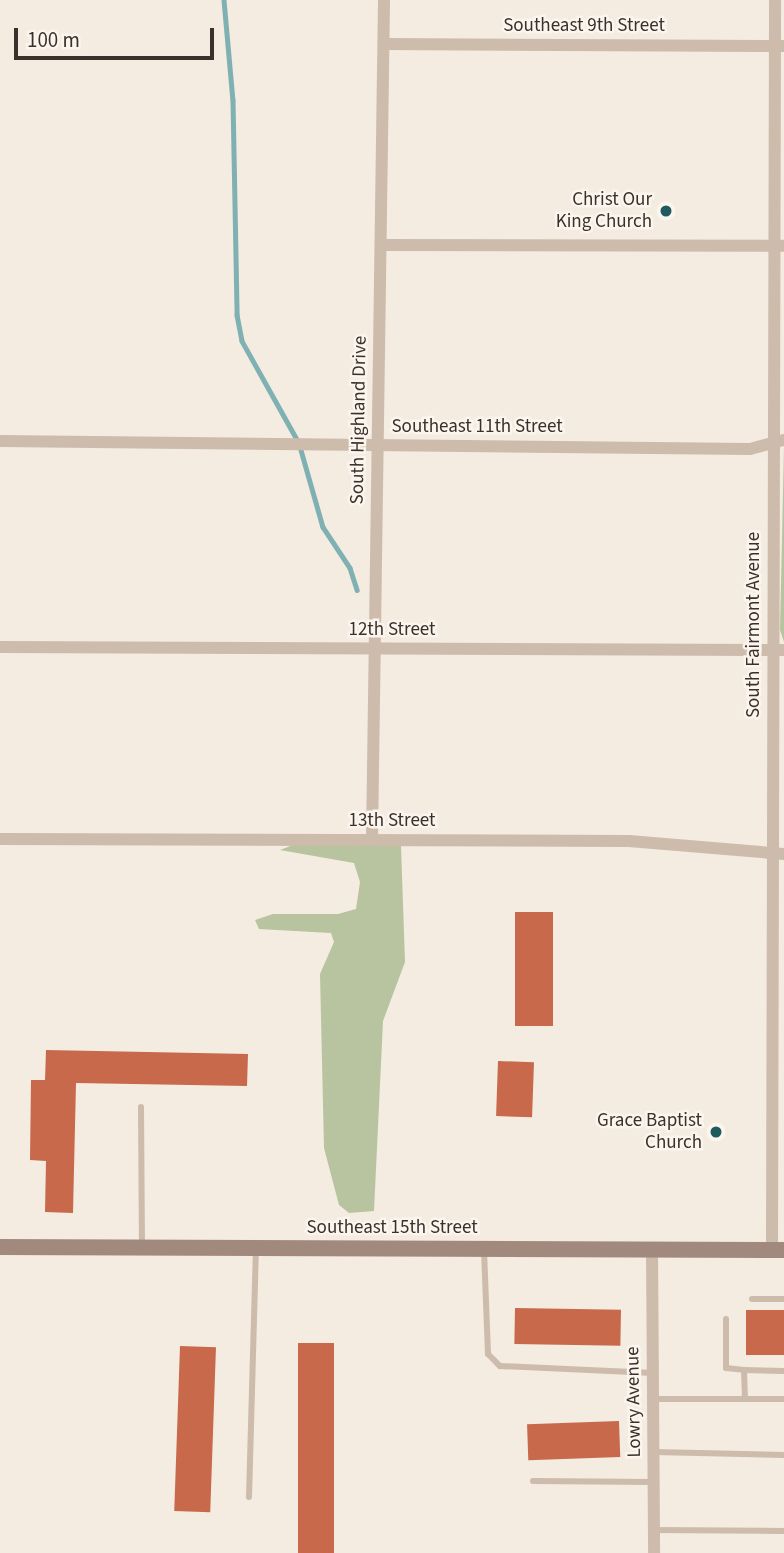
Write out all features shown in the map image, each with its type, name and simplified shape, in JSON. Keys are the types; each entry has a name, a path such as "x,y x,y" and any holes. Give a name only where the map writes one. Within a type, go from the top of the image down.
{"main road":[{"name":"Southeast 15th Street","path":"0,1247 778,1250"}],"street":[{"name":"South Highland Drive","path":"372,840 384,0"},
{"name":"South Fairmont Avenue","path":"775,0 780,46 779,649 770,1181 778,1250"},
{"name":"Southeast 9th Street","path":"384,44 780,46"},
{"path":"381,245 778,245"},
{"name":"Southeast 11th Street","path":"0,441 750,449 779,441"},
{"name":"12th Street","path":"0,647 779,649"},
{"name":"13th Street","path":"0,839 629,841 777,853"},
{"path":"770,1181 784,1181"},
{"name":"Lowry Avenue","path":"652,1250 654,1553"}],"lane":[{"path":"141,1107 142,1247"},
{"path":"249,1497 256,1248"},
{"path":"484,1249 488,1354 500,1366 653,1373"},
{"path":"752,1299 784,1299"},
{"path":"726,1320 726,1368 784,1371"},
{"path":"744,1370 745,1399"},
{"path":"653,1399 784,1399"},
{"path":"654,1452 784,1455"},
{"path":"533,1481 654,1482"},
{"path":"654,1530 784,1531"}],"green space":[{"path":"784,447 784,642 780,630"},
{"path":"293,845 401,846 405,962 383,1021 374,1211 349,1213 339,1205 324,1148 320,974 334,942 331,933 259,929 255,920 273,914 338,914 356,909 360,882 354,863 280,850"}],"building":[{"path":"515,912 553,912 553,1026 515,1026"},
{"path":"46,1050 248,1054 247,1086 76,1083 73,1213 45,1212 46,1161 30,1160 31,1080 45,1080"},
{"path":"498,1061 534,1062 532,1117 496,1116"},
{"path":"515,1308 621,1310 620,1346 514,1344"},
{"path":"746,1310 784,1310 784,1355 746,1355"},
{"path":"298,1343 334,1343 334,1553 298,1553"},
{"path":"180,1346 216,1347 210,1512 174,1511"},
{"path":"619,1421 620,1457 528,1460 527,1424"}],"waterway":[{"path":"224,0 233,100 237,315 242,341 299,443 323,527 350,568 357,590"}],"place":[{"name":"Christ Our King Church","path":"666,211"},
{"name":"Grace Baptist Church","path":"716,1132"}]}
